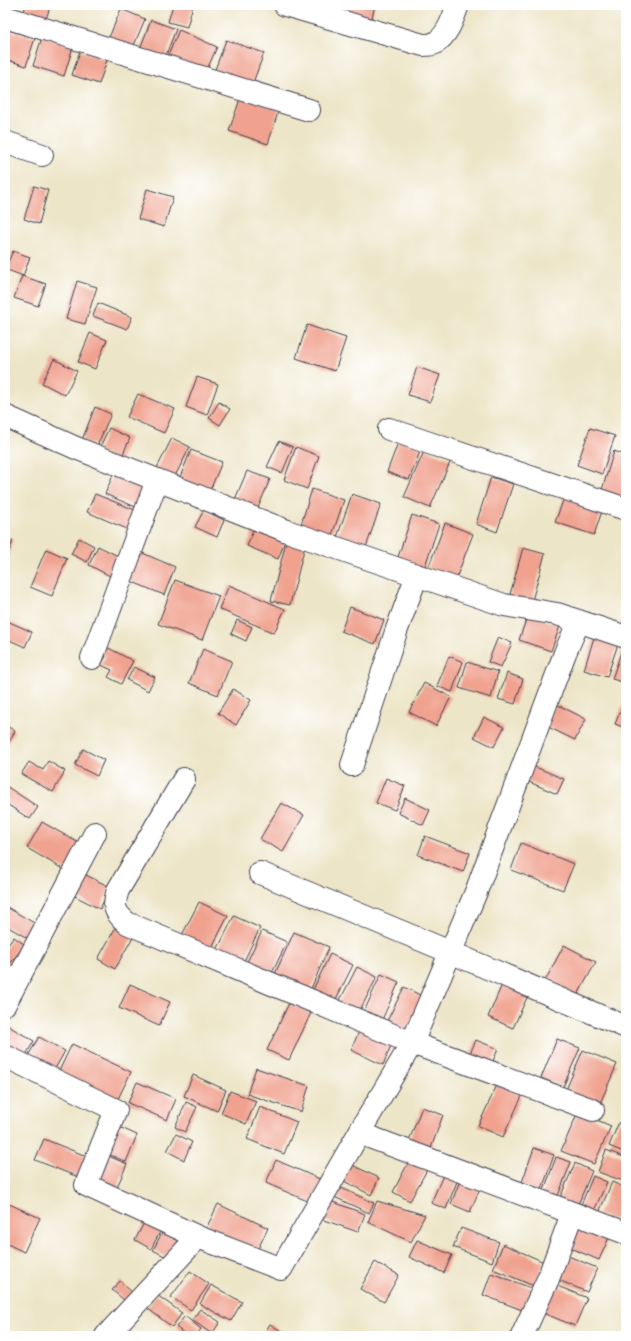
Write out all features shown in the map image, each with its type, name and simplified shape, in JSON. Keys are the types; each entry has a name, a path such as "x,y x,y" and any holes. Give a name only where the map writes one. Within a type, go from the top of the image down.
{"street":[{"path":"285,5 423,45 434,44 443,36 453,20 458,5"},
{"path":"5,18 309,110"},
{"path":"5,142 42,155"},
{"path":"5,416 76,448 287,531 504,605 557,614 626,637"},
{"path":"389,429 626,509"},
{"path":"92,658 157,480"},
{"path":"352,765 397,629 417,576"},
{"path":"5,1056 116,1110 86,1185 198,1237 282,1269 412,1042 476,892 566,653 580,621"},
{"path":"184,779 118,890 114,902 117,914 127,923 412,1042 594,1110"},
{"path":"5,1004 95,834"},
{"path":"260,873 626,1027"},
{"path":"359,1133 626,1233"},
{"path":"522,1336 548,1279 572,1214"},
{"path":"106,1336 198,1237"}],"building":[{"path":"26,5 51,5 44,24 22,18"},
{"path":"129,5 144,5 143,9"},
{"path":"173,5 193,5 187,27 168,22"},
{"path":"317,5 375,5 371,22"},
{"path":"121,9 145,19 132,50 108,40"},
{"path":"151,20 176,29 165,58 140,49"},
{"path":"5,29 35,38 26,66 5,59"},
{"path":"179,30 217,47 205,74 167,58"},
{"path":"42,37 73,47 64,76 33,66"},
{"path":"226,40 264,53 251,88 213,75"},
{"path":"80,51 107,60 99,84 72,75"},
{"path":"241,96 279,109 268,144 229,131"},
{"path":"34,186 48,190 39,224 24,219"},
{"path":"147,189 173,197 164,227 138,219"},
{"path":"13,251 30,257 23,276 5,269"},
{"path":"22,276 46,284 38,306 14,298"},
{"path":"77,281 97,287 85,324 66,319"},
{"path":"98,303 132,317 127,329 93,316"},
{"path":"307,325 346,338 335,371 296,358"},
{"path":"90,333 107,340 95,369 78,362"},
{"path":"54,359 77,371 65,395 42,383"},
{"path":"417,367 440,375 430,402 408,395"},
{"path":"197,377 218,384 207,415 186,407"},
{"path":"138,394 175,409 164,433 127,417"},
{"path":"219,402 230,409 220,425 209,418"},
{"path":"95,407 111,414 97,446 82,440"},
{"path":"109,428 130,438 120,461 98,451"},
{"path":"590,428 615,436 602,474 577,465"},
{"path":"172,438 190,447 174,478 156,470"},
{"path":"399,440 421,449 409,480 387,472"},
{"path":"279,441 293,447 282,473 267,467"},
{"path":"296,447 319,456 307,489 284,480"},
{"path":"425,449 451,460 430,508 404,497"},
{"path":"191,450 222,462 208,495 178,482"},
{"path":"614,451 626,455 626,493 624,498 602,490"},
{"path":"116,468 149,482 138,508 105,494"},
{"path":"247,471 270,479 256,513 233,504"},
{"path":"491,477 513,484 497,532 476,524"},
{"path":"312,489 344,500 330,541 299,531"},
{"path":"95,494 135,510 127,529 87,512"},
{"path":"352,494 381,504 364,553 335,543"},
{"path":"564,498 602,511 594,535 555,522"},
{"path":"204,510 224,520 217,537 195,527"},
{"path":"412,515 439,524 423,572 396,563"},
{"path":"256,523 287,536 278,559 247,546"},
{"path":"445,523 473,534 454,584 426,574"},
{"path":"5,538 13,540 5,564"},
{"path":"79,538 94,546 87,562 71,554"},
{"path":"287,538 306,542 290,605 271,601"},
{"path":"98,546 120,557 110,576 89,565"},
{"path":"523,548 545,554 531,604 509,598"},
{"path":"46,549 67,558 52,596 30,587"},
{"path":"133,549 175,567 164,595 123,578"},
{"path":"175,580 219,596 202,640 158,624"},
{"path":"229,585 285,609 274,633 219,609"},
{"path":"350,607 384,620 375,644 341,631"},
{"path":"528,614 560,626 551,651 519,640"},
{"path":"5,620 32,632 25,647 5,638"},
{"path":"237,620 252,627 246,641 231,634"},
{"path":"596,631 620,638 607,677 584,670"},
{"path":"498,637 512,643 501,667 488,662"},
{"path":"626,638 626,683 612,679"},
{"path":"101,644 133,661 121,684 108,677 112,670 101,665 106,656 98,652"},
{"path":"203,649 232,661 218,695 189,683"},
{"path":"449,656 463,662 452,692 437,686"},
{"path":"467,662 498,672 491,698 459,688"},
{"path":"134,667 155,677 148,691 127,680"},
{"path":"507,673 523,679 515,704 498,699"},
{"path":"424,683 451,697 436,726 409,712"},
{"path":"233,689 251,700 236,725 218,713"},
{"path":"626,697 626,728 615,724"},
{"path":"556,704 586,719 575,740 546,726"},
{"path":"484,717 504,727 494,747 474,737"},
{"path":"5,725 15,731 5,749"},
{"path":"83,749 104,760 97,776 75,765"},
{"path":"48,761 65,771 53,792 21,774 29,762 43,770"},
{"path":"533,766 564,779 557,794 527,781"},
{"path":"386,778 405,786 395,810 376,803"},
{"path":"6,786 38,807 30,819 5,803"},
{"path":"405,798 430,810 423,825 398,813"},
{"path":"281,803 304,815 283,852 260,839"},
{"path":"42,822 84,846 68,872 27,848"},
{"path":"425,836 470,853 463,872 418,855"},
{"path":"521,843 574,864 563,890 511,870"},
{"path":"80,872 110,887 100,909 69,893"},
{"path":"199,902 228,916 210,951 181,937"},
{"path":"5,906 41,927 32,941 5,925"},
{"path":"234,916 260,928 242,965 216,952"},
{"path":"117,925 134,935 115,969 98,959"},
{"path":"262,931 287,942 272,973 247,962"},
{"path":"294,932 329,947 310,991 274,976"},
{"path":"14,937 25,945 9,965 5,962 5,949"},
{"path":"564,945 596,962 575,1000 544,983"},
{"path":"330,954 353,965 333,1005 311,994"},
{"path":"357,967 377,977 358,1014 338,1004"},
{"path":"381,974 399,982 381,1022 363,1014"},
{"path":"504,980 530,991 513,1028 488,1017"},
{"path":"130,984 170,1002 159,1026 119,1008"},
{"path":"404,987 424,997 406,1033 386,1023"},
{"path":"289,1003 311,1013 289,1060 267,1050"},
{"path":"5,1024 34,1041 22,1062 5,1052"},
{"path":"360,1029 392,1043 383,1065 351,1050"},
{"path":"39,1037 65,1051 51,1076 25,1061"},
{"path":"557,1039 580,1048 563,1087 541,1078"},
{"path":"476,1040 498,1049 490,1068 468,1058"},
{"path":"72,1044 131,1072 116,1103 57,1075"},
{"path":"583,1050 617,1064 599,1106 565,1092"},
{"path":"256,1068 309,1086 301,1112 247,1094"},
{"path":"193,1075 226,1090 217,1111 184,1096"},
{"path":"137,1082 176,1099 167,1120 128,1103"},
{"path":"497,1085 522,1096 503,1137 478,1126"},
{"path":"230,1091 256,1101 246,1124 221,1113"},
{"path":"186,1102 197,1107 185,1132 175,1127"},
{"path":"260,1107 297,1122 284,1154 247,1139"},
{"path":"422,1107 443,1115 430,1151 408,1143"},
{"path":"578,1112 611,1126 594,1164 561,1151"},
{"path":"619,1122 626,1125 626,1153 609,1146"},
{"path":"117,1126 137,1135 126,1162 106,1153"},
{"path":"176,1134 192,1142 184,1160 167,1151"},
{"path":"44,1139 91,1158 83,1179 35,1160"},
{"path":"534,1148 554,1155 541,1192 521,1185"},
{"path":"606,1150 626,1158 626,1182 598,1172"},
{"path":"104,1154 127,1164 115,1192 91,1182"},
{"path":"556,1157 571,1162 556,1201 542,1196"},
{"path":"410,1159 428,1168 410,1201 393,1192"},
{"path":"276,1160 322,1180 312,1203 266,1183"},
{"path":"346,1162 379,1178 371,1195 338,1178"},
{"path":"575,1163 592,1171 577,1207 559,1200"},
{"path":"444,1173 458,1179 446,1209 431,1203"},
{"path":"593,1176 607,1182 592,1215 579,1210"},
{"path":"461,1178 481,1186 470,1212 451,1204"},
{"path":"612,1182 626,1188 626,1223 598,1215"},
{"path":"335,1185 374,1203 369,1213 330,1195"},
{"path":"325,1199 365,1214 358,1232 318,1218"},
{"path":"377,1201 425,1215 411,1242 368,1222"},
{"path":"5,1202 40,1218 24,1252 5,1243"},
{"path":"218,1204 268,1228 256,1253 206,1229"},
{"path":"579,1220 611,1233 599,1260 568,1247"},
{"path":"144,1223 160,1232 151,1249 135,1240"},
{"path":"461,1228 499,1242 492,1262 453,1247"},
{"path":"164,1229 181,1237 170,1259 153,1250"},
{"path":"417,1240 452,1255 444,1273 409,1257"},
{"path":"503,1244 544,1262 534,1286 493,1269"},
{"path":"566,1255 597,1268 587,1292 556,1279"},
{"path":"375,1262 399,1275 384,1302 360,1289"},
{"path":"190,1271 209,1284 191,1310 171,1297"},
{"path":"491,1273 531,1288 522,1310 483,1295"},
{"path":"120,1281 136,1296 129,1304 112,1290"},
{"path":"211,1285 242,1302 231,1321 200,1304"},
{"path":"555,1285 587,1298 575,1326 543,1313"},
{"path":"157,1295 182,1313 172,1327 147,1308"},
{"path":"200,1309 220,1322 212,1334 192,1320"},
{"path":"185,1316 201,1329 196,1336 187,1336 176,1327"},
{"path":"270,1324 289,1336 263,1336"}]}
